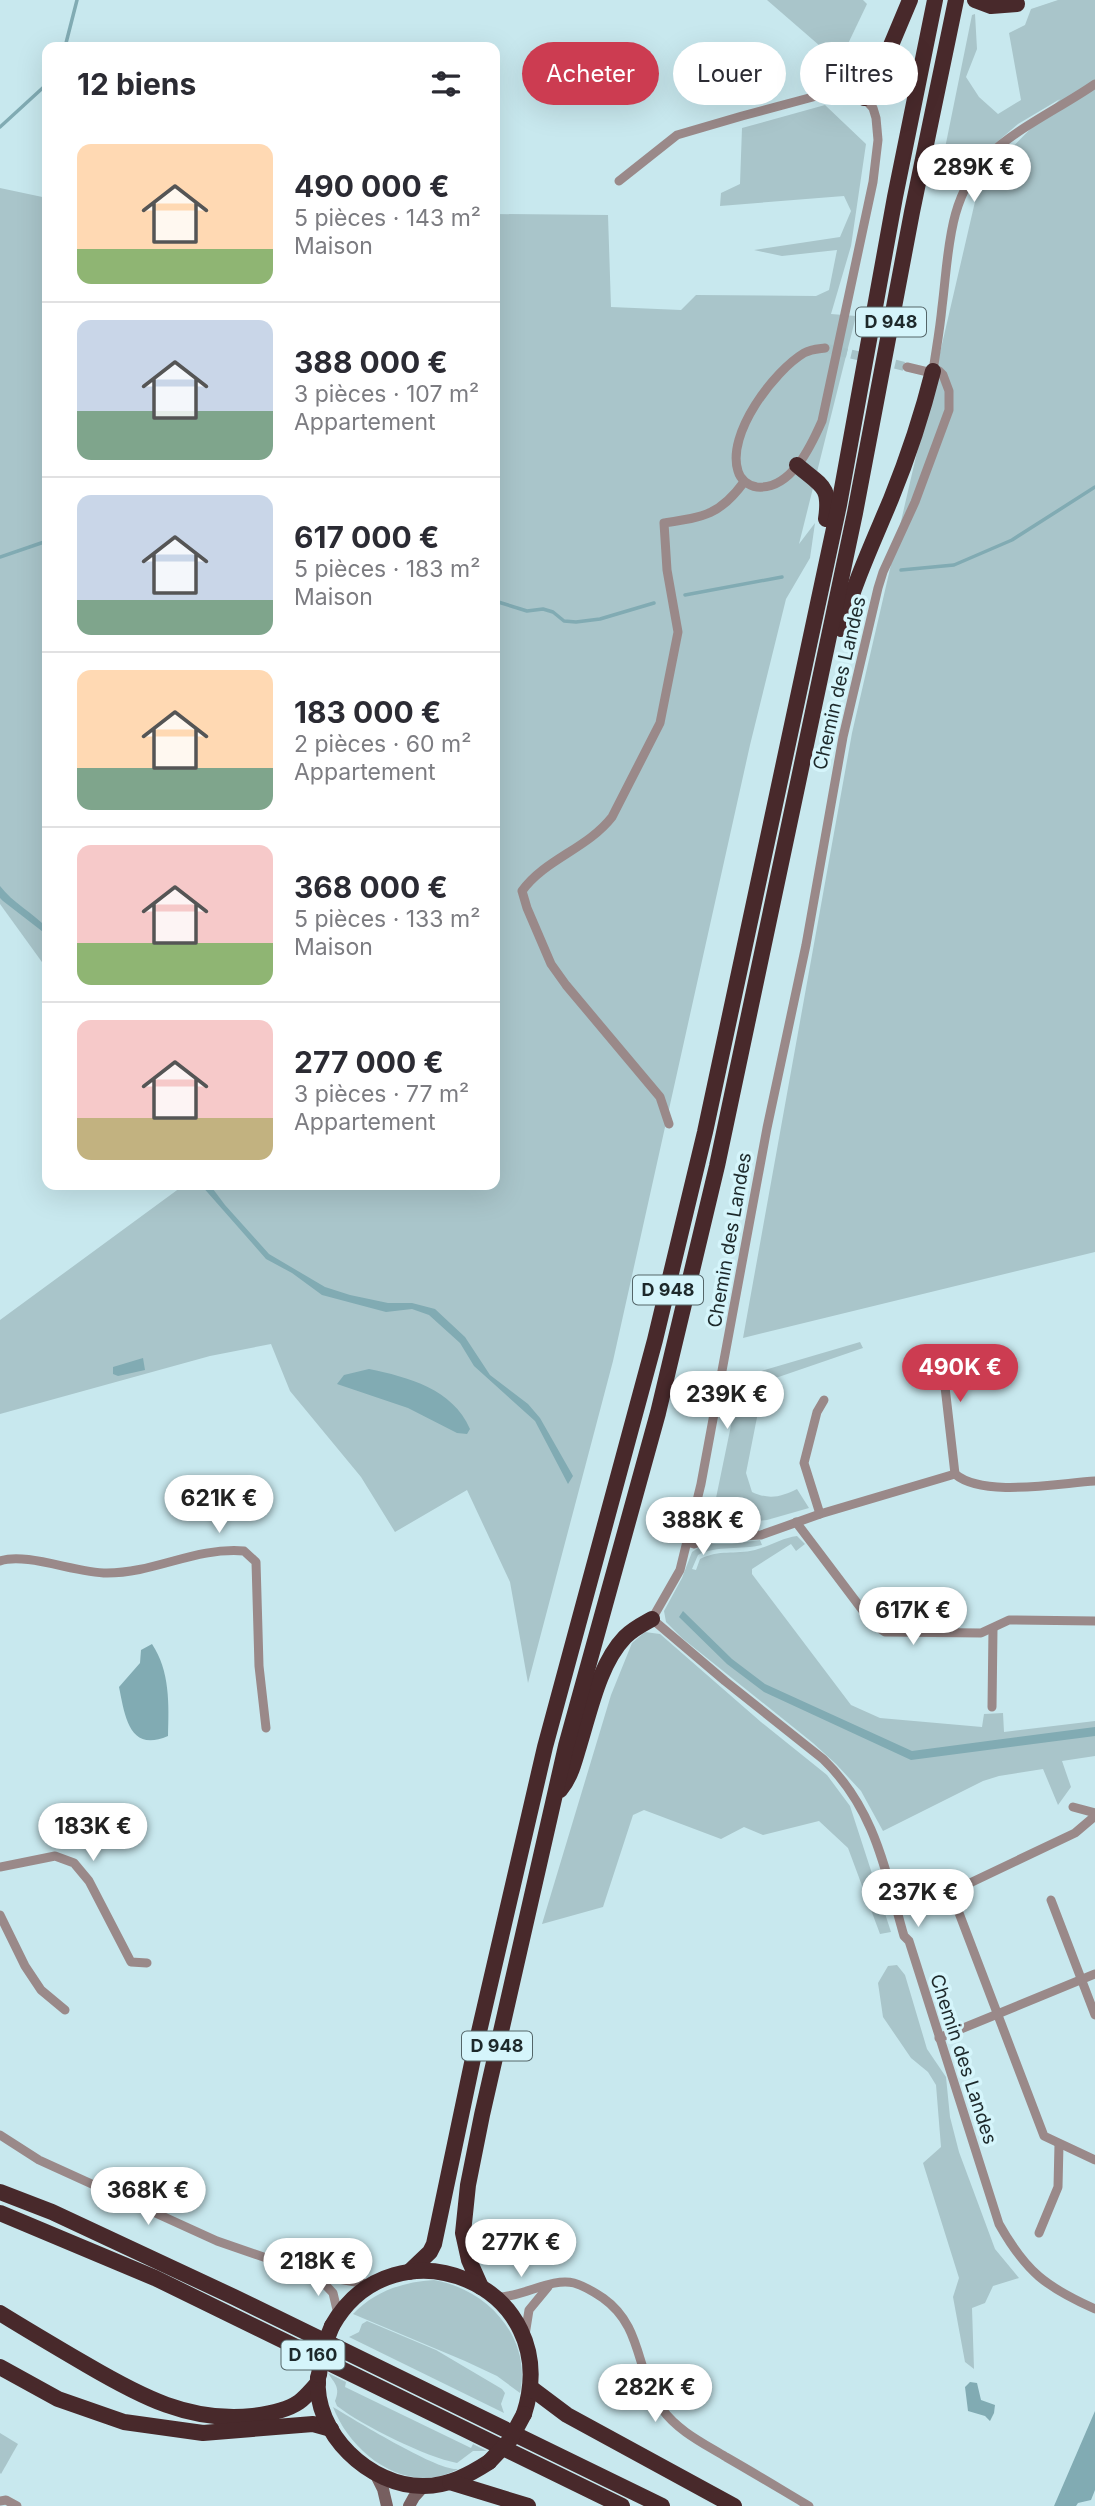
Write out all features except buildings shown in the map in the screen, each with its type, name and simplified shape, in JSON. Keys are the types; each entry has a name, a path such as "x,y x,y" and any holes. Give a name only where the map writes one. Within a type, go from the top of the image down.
{"highway":[{"path":"892,42 910,0"},
{"name":"D 948","path":"409,2272 419,2264 434,2244 475,2049 544,1747 684,1226 822,584 935,0"},
{"name":"D 948","path":"481,2287 464,2245 463,2221 494,2057 554,1797 701,1239 858,500 912,212 956,0"},
{"path":"975,0 991,6 1022,2"},
{"path":"828,645 840,631 860,569 901,475 933,371"},
{"path":"797,465 825,489 828,495 819,562 822,584"},
{"path":"554,1797 569,1780 596,1695 614,1652 624,1638 652,1619"},
{"name":"D 160","path":"0,2192 52,2212 234,2297 662,2506"},
{"name":"D 160","path":"0,2213 155,2277 622,2506"},
{"path":"409,2272 447,2273 481,2287 496,2297 507,2308 524,2338 530,2358 531,2388 524,2414 510,2440 489,2462 471,2473 450,2482 424,2486 397,2483 375,2473 351,2454 331,2429 321,2399 318,2379 322,2351 335,2320 349,2302 374,2285 409,2272"},
{"path":"0,2312 124,2386 184,2412 225,2417 263,2414 290,2407 299,2401 318,2379"},
{"path":"0,2367 58,2399 124,2422 203,2433 313,2424 331,2429"},
{"path":"531,2388 567,2415 734,2506"},
{"path":"450,2482 528,2506"}],"main road":[{"path":"375,2473 387,2506"},
{"path":"409,2506 424,2486"}],"street":[{"path":"908,367 933,371 949,239 956,206 972,175 989,155 1010,139 1095,84"},
{"path":"619,181 677,135 800,101"},
{"path":"825,348 814,349 797,359 771,384 751,412 736,452 738,473 744,482 760,487 788,474 816,435 828,402 873,182 878,129 870,105"},
{"name":"Chemin des Landes","path":"933,371 939,371 943,375 949,391 949,410 920,489 883,572 843,737 806,945 767,1128 725,1365 687,1542 680,1570 652,1619 823,1759 849,1787 873,1829 900,1913 904,1936 909,1941 999,2224 1025,2263 1058,2292 1095,2309"},
{"path":"669,1124 660,1097 551,964 522,891 533,877 604,828 660,723 678,632 667,570 664,523 690,519 722,508 744,482"},
{"path":"955,1474 943,1388 944,1378 1008,1365"},
{"path":"820,1514 804,1463 817,1412 824,1400"},
{"path":"687,1542 694,1544 716,1537 761,1535 820,1514 955,1474 971,1484 989,1488 1095,1480"},
{"path":"691,1522 716,1537"},
{"path":"796,1522 873,1624 885,1632 981,1633 1009,1620 1095,1620"},
{"path":"0,1562 19,1559 109,1574 143,1570 222,1549 244,1551 256,1562 259,1666 266,1728"},
{"path":"992,1707 993,1629"},
{"path":"1073,1807 1095,1814"},
{"path":"1095,1814 1074,1833 951,1892 1044,2136 1095,2160"},
{"path":"0,1867 55,1856 74,1863 89,1881 131,1962 147,1963"},
{"path":"1051,1900 1095,2015"},
{"path":"0,1915 25,1966 41,1990 65,2010"},
{"path":"939,2038 1095,1974"},
{"path":"0,2135 39,2160 217,2241 316,2275 374,2285"},
{"path":"1039,2233 1058,2188 1059,2144"},
{"path":"316,2275 333,2293 335,2320"},
{"path":"496,2297 518,2295 564,2282 585,2287 607,2301 626,2320 633,2333 654,2397 668,2417 678,2427 710,2448 809,2506"},
{"path":"524,2338 529,2310 549,2285"},
{"path":"0,2501 6,2500 17,2506"}],"shaded area":[{"path":"767,0 863,0 867,4 849,42 815,42"},
{"path":"1058,0 1095,0 1095,1252 743,1338 852,733 980,180 1060,99 1018,124 962,172 943,158 972,15 975,14 977,49 966,77 979,97 998,114 1021,100 1009,33 1025,25 1031,9"},
{"path":"825,105 866,144 851,246 831,314 856,316 799,544 815,523 810,558 786,599 750,745 613,1361 528,1683 510,1582 467,1490 395,1532 361,1477 290,1391 271,1344 210,1356 0,1414 0,1320 177,1190 500,1190 500,214 608,215 611,307 681,310 696,295 816,296 829,290 837,250 782,256 754,250 840,237 851,211 844,196 720,206 721,193 740,184 742,128"},
{"path":"0,188 42,197 42,962 0,904"},
{"path":"0,886 42,923 42,931 0,898"},
{"path":"205,1190 214,1190 269,1254 325,1287 388,1303 412,1303 435,1309 465,1337 490,1375 528,1404 540,1418 573,1476 568,1484 535,1421 474,1366 460,1343 429,1315 412,1309 386,1312 322,1295 292,1273 266,1259"},
{"path":"860,1342 863,1348 764,1382 746,1473 752,1492 775,1496 797,1489 809,1508 767,1520 741,1523 723,1516 716,1498 741,1377"},
{"path":"143,1358 145,1370 118,1376 113,1374 113,1367"},
{"path":"369,1369 414,1381 441,1395 462,1415 470,1429 467,1434 457,1433 408,1408 337,1384 344,1375"},
{"path":"797,1536 805,1544 796,1551 791,1544 752,1569 752,1574 851,1705 880,1718 982,1727 984,1714 1003,1713 1004,1732 1095,1721 1095,1756 1062,1761 1071,1787 1058,1805 1043,1769 983,1781 883,1831 861,1791 836,1764 666,1622 664,1611 682,1578 692,1552 704,1544 760,1540 762,1545 705,1552 698,1555 692,1569 696,1570 700,1559 707,1556 755,1550"},
{"path":"683,1611 732,1659 765,1684 912,1751 1095,1727 1095,1736 911,1760 764,1692 727,1664 679,1617"},
{"path":"645,1632 660,1634 827,1775 850,1806 891,1932 880,1934 848,1848 819,1821 763,1835 744,1827 721,1839 644,1810 633,1815 603,1907 542,1924 611,1695 632,1643"},
{"path":"152,1644 165,1677 168,1736 145,1740 131,1729 119,1687 140,1663 141,1650"},
{"path":"897,1965 905,1975 927,2049 946,2077 950,2117 959,2152 995,2249 1019,2278 993,2286 985,2303 972,2308 974,2369 965,2362 953,2297 959,2278 923,2163 941,2147 936,2085 928,2072 911,2058 883,2017 878,1983 888,1966"},
{"path":"434,2280 471,2294 488,2305 501,2319 512,2335 519,2353 522,2372 520,2393 497,2376 353,2314 371,2299 390,2289"},
{"path":"367,2321 436,2350 502,2389 505,2393 501,2404 504,2413 349,2337 359,2332 362,2324"},
{"path":"328,2373 346,2382 345,2387 471,2448 473,2444 487,2451 473,2451 457,2463 395,2440 337,2406 337,2389"},
{"path":"970,2382 977,2383 981,2400 995,2405 990,2421 985,2416 968,2411 965,2387"},
{"path":"333,2407 415,2454 448,2468 458,2469 439,2476 419,2478 383,2466 367,2455 353,2440"},
{"path":"1095,2411 1095,2490 1091,2500 1076,2506 1054,2506"},
{"path":"0,2433 18,2444 1,2474 0,2473"}],"waterway":[{"path":"66,42 77,0"},
{"path":"0,127 42,89"},
{"path":"901,570 954,565 1012,540 1095,487"},
{"path":"0,557 42,543"},
{"path":"685,595 782,577"},
{"path":"500,603 527,611 543,609 553,612 564,621 576,622 600,619 654,603"}],"tunnel":[{"path":"825,348 868,358"},
{"path":"882,361 907,367"}]}
